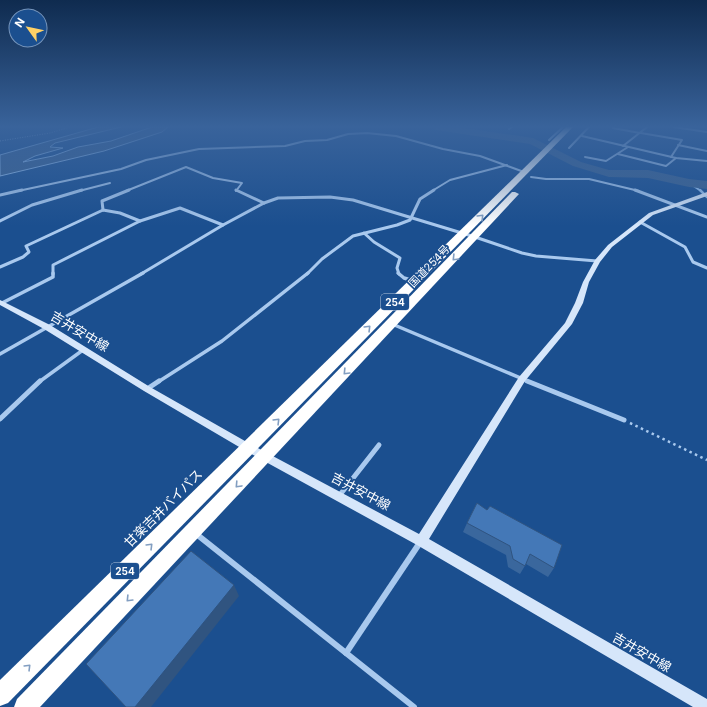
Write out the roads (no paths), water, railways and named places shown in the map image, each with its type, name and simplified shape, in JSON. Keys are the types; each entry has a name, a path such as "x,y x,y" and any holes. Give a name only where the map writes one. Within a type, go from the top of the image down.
{"highway":[{"name":"国道254号","path":"257,453 416,281 543,160"},
{"name":"国道254号","path":"257,453 392,323 475,237 528,175"},
{"name":"254","path":"25,707 194,532 257,453"},
{"name":"甘楽吉井バイパス","path":"0,695 257,453"}],"street":[{"path":"0,195 121,169 149,160"},
{"path":"492,160 508,165 528,175 552,180 583,179 613,184 679,205 707,217"},
{"path":"596,160 604,162 608,160"},
{"path":"642,160 666,166 674,160"},
{"path":"697,160 707,161"},
{"path":"147,390 222,341 303,278 322,259 353,236 397,225 412,218 420,199 450,180 508,165"},
{"path":"103,210 102,201 186,167 198,174 218,180 242,183 235,191 264,203"},
{"path":"0,221 32,205 110,183"},
{"path":"346,653 421,541 522,379 568,324 579,303 586,282 597,261 610,246 651,214 704,195"},
{"path":"0,354 152,268 222,225 264,203 284,198 343,198 384,208 509,249 536,256 597,261"},
{"path":"1,303 53,277 53,265 140,221 180,208 222,225"},
{"path":"0,267 23,257 28,252 26,246 103,210 120,213 140,221"},
{"path":"640,222 684,247 693,262 707,268"},
{"path":"364,233 374,242 400,258 397,267 398,273 401,277 416,281"},
{"name":"吉井安中線","path":"1,303 47,327 147,390 257,453 421,541 707,707"},
{"path":"392,323 522,379 624,420"},
{"path":"0,419 46,376 83,350"},
{"path":"339,497 379,445"},
{"path":"194,532 414,707"}],"water":[{"path":"0,160 27,160 23,162 33,160 67,160 0,176"}],"waterway":[{"path":"569,160 577,164 609,173 648,174 689,183 707,185"},
{"path":"689,183 701,191"},
{"path":"701,191 707,197"}]}
